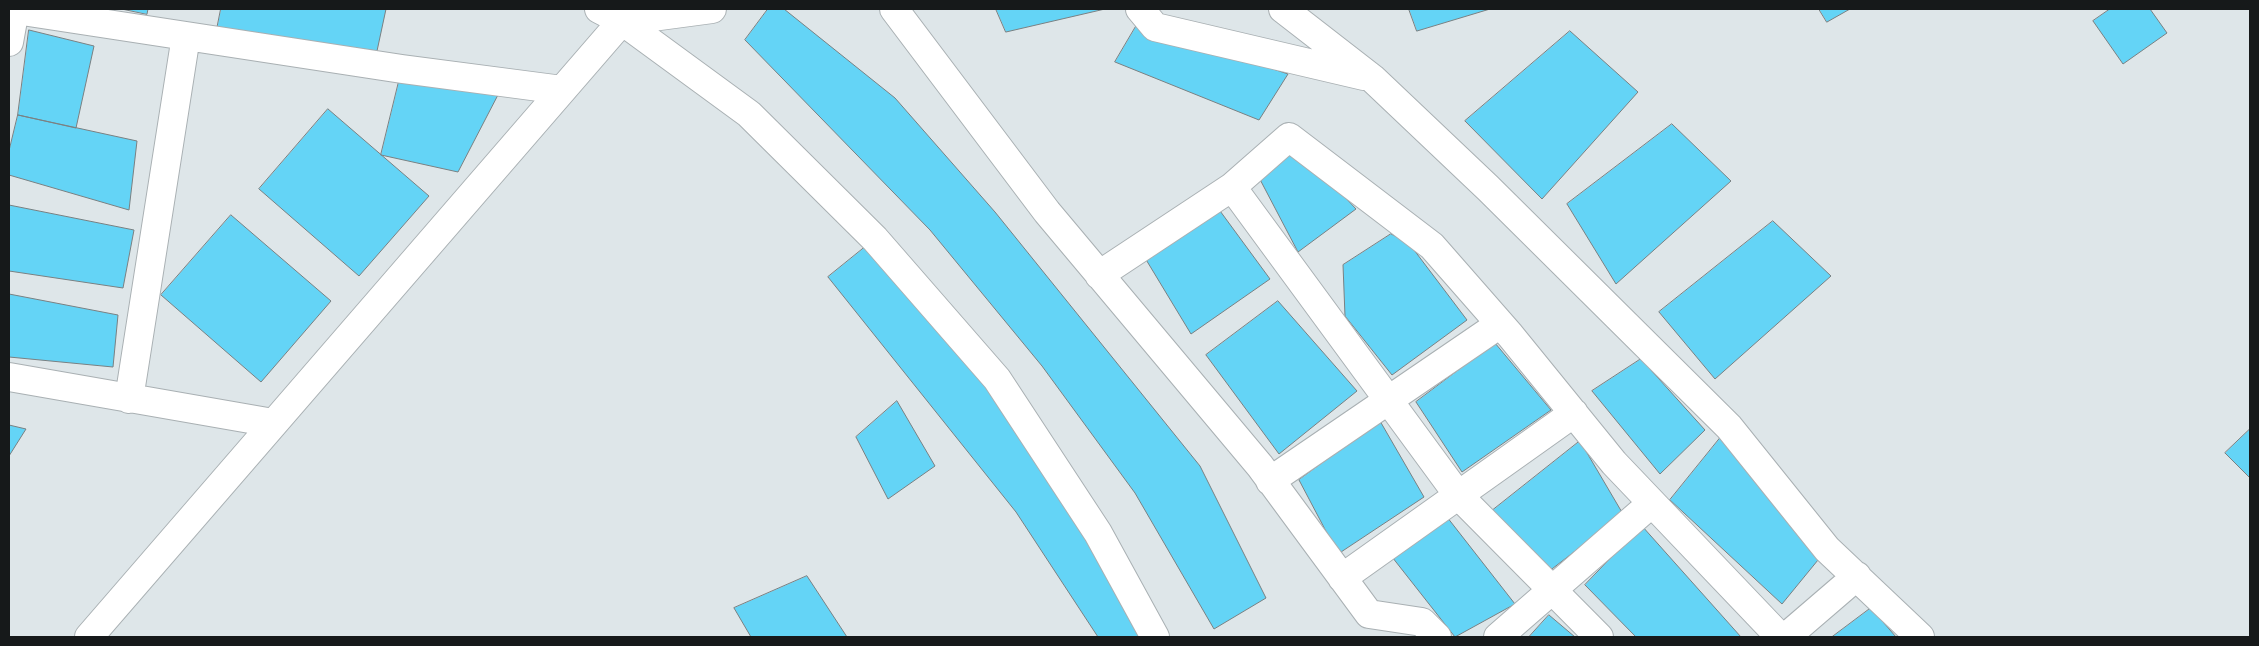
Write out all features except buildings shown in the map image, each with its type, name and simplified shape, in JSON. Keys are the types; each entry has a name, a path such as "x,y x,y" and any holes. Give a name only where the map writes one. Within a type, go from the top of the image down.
{"street":[{"path":"9,42 13,9 402,69 562,90"},
{"path":"611,15 712,9"},
{"path":"894,9 1047,212 1270,481 1368,614 1422,622 1437,637"},
{"path":"1140,9 1155,26 1372,78"},
{"path":"1283,9 1372,78 1488,188 1729,427 1827,549 1920,637"},
{"path":"89,637 562,90 611,15"},
{"path":"611,15 749,114 875,238 997,379 1098,533 1155,637"},
{"path":"129,399 186,36"},
{"path":"1099,275 1232,187 1289,137 1432,246 1500,324 1614,463 1780,637"},
{"path":"1232,187 1458,495 1551,591 1599,637"},
{"path":"1270,481 1500,324"},
{"path":"9,377 273,423"},
{"path":"1342,578 1574,413"},
{"path":"1498,637 1652,503"},
{"path":"1786,637 1857,576"}]}
